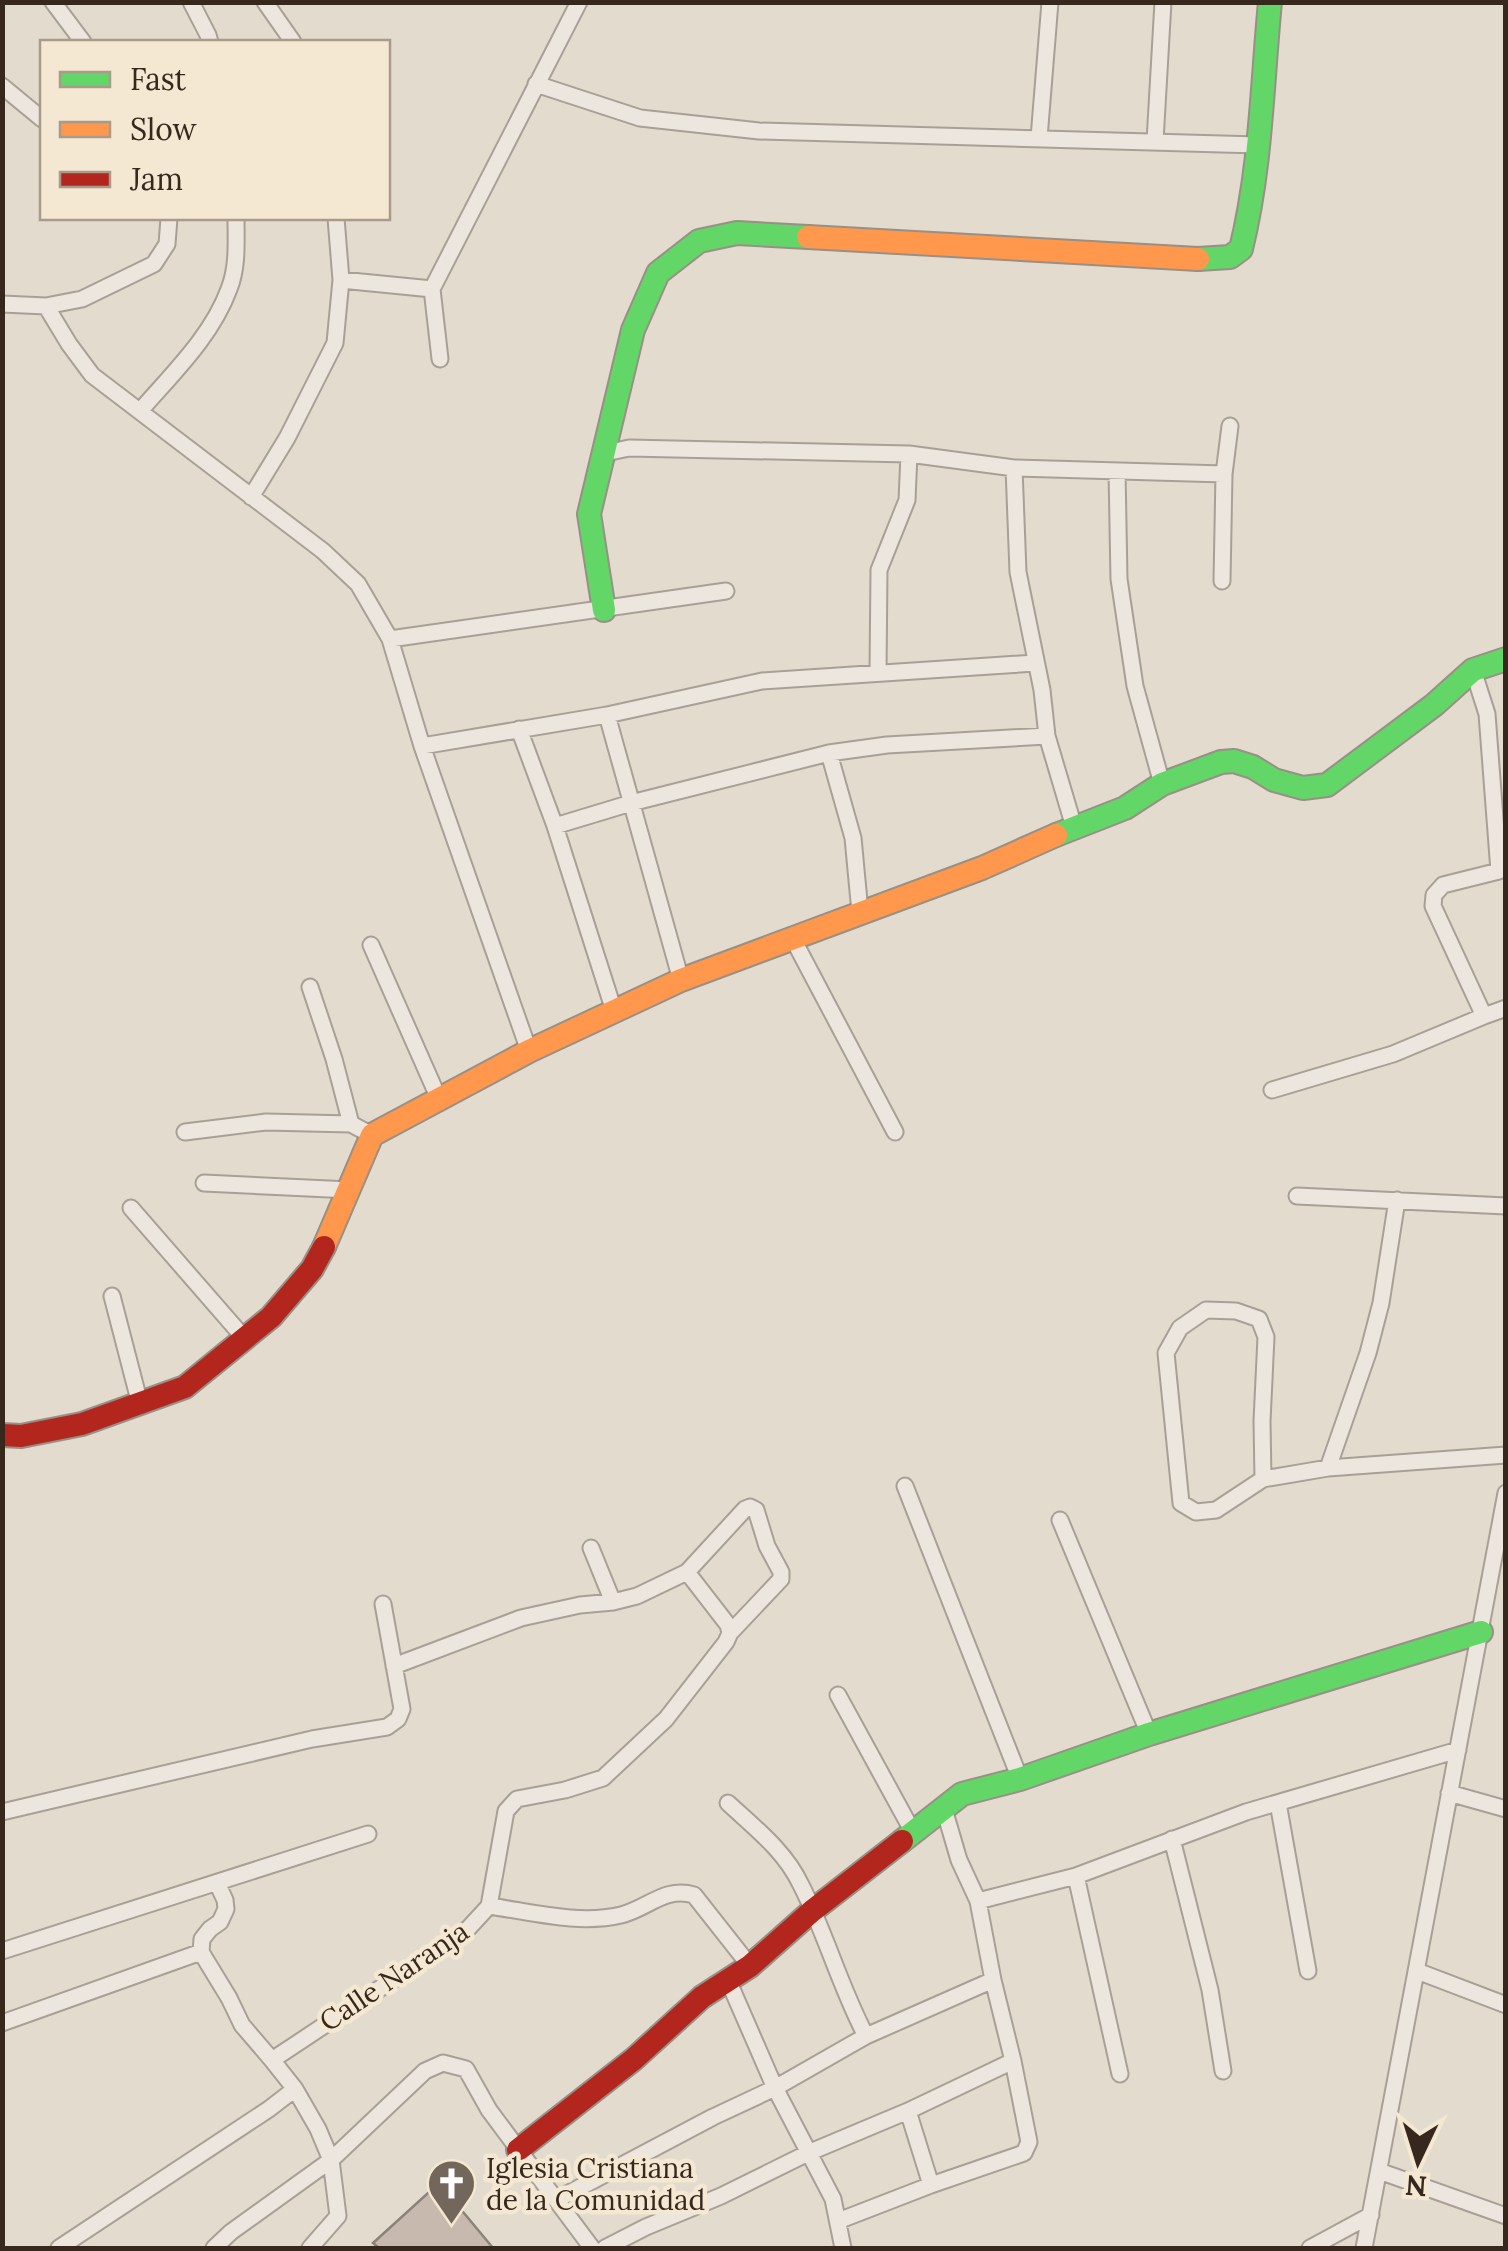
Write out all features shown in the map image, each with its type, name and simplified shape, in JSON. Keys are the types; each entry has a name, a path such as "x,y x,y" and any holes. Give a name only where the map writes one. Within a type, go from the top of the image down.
{"street":[{"path":"52,2 81,40"},
{"path":"191,2 209,40"},
{"path":"266,2 293,40"},
{"path":"440,360 432,289 579,2"},
{"path":"1039,138 1050,2"},
{"path":"1154,142 1163,2"},
{"path":"604,610 589,514 633,330 658,273 700,242 737,233 1209,260 1230,257 1241,249 1247,229 1270,2"},
{"path":"536,84 640,118 759,131 1258,145"},
{"path":"2,86 40,116"},
{"path":"2,304 46,306 82,300 154,264 167,244 170,220"},
{"path":"140,412 206,334 230,288 236,256 236,220"},
{"path":"251,497 287,438 334,343 341,280 336,220"},
{"path":"341,280 432,289"},
{"path":"46,306 92,376 324,551 358,584 390,639 422,746 528,1051"},
{"path":"1222,581 1224,474 1230,426"},
{"path":"602,454 629,448 909,454 1014,468 1224,474"},
{"path":"878,674 879,570 907,500 909,454"},
{"path":"1014,468 1018,572 1048,736 1074,826"},
{"path":"1116,470 1119,580 1135,686 1162,784"},
{"path":"390,639 726,591"},
{"path":"186,1132 266,1122 362,1129 439,1099 528,1051 680,980 982,868 1074,826 1125,808 1162,784 1221,762 1234,761 1274,780 1304,788 1326,784 1434,705 1473,670 1506,659"},
{"path":"422,746 607,715 762,681 1035,663"},
{"path":"1473,670 1487,714 1502,870 1444,886 1434,895 1432,906 1484,1016"},
{"path":"607,715 680,980"},
{"path":"519,730 555,826 614,1011"},
{"path":"555,826 829,753 887,745 1048,736"},
{"path":"829,753 853,838 860,912"},
{"path":"793,939 895,1132"},
{"path":"371,945 439,1099"},
{"path":"2,1435 21,1436 82,1424 185,1387 271,1317 312,1268 330,1238 350,1190 362,1129 310,987"},
{"path":"1272,1090 1393,1054 1506,1008"},
{"path":"204,1182 350,1190"},
{"path":"1297,1196 1506,1206"},
{"path":"1328,1468 1368,1353 1397,1200"},
{"path":"131,1208 245,1340"},
{"path":"112,1296 140,1404"},
{"path":"1263,1479 1266,1337 1258,1319 1236,1310 1206,1310 1180,1328 1166,1353 1181,1503 1196,1512 1216,1510 1263,1479 1328,1468 1506,1455"},
{"path":"905,1486 1020,1780"},
{"path":"1364,2248 1506,1492"},
{"path":"394,1666 521,1618 637,1596 687,1572 750,1507 756,1510 781,1579 730,1634"},
{"path":"1060,1520 1149,1734"},
{"path":"592,1548 613,1602"},
{"path":"687,1572 728,1625 730,1634"},
{"path":"2,1812 312,1739 387,1727 398,1719 402,1709 383,1604"},
{"path":"518,2150 634,2059 702,1997 750,1966 962,1794 1020,1780 1149,1734 1481,1632"},
{"name":"Calle Naranja","path":"272,2060 465,1932 489,1906 506,1811 517,1800 604,1778 666,1719 730,1634"},
{"path":"838,1695 914,1834"},
{"path":"978,1901 1076,1876 1246,1812 1458,1750"},
{"path":"1449,1793 1506,1809"},
{"path":"1278,1803 1308,1971"},
{"path":"728,1804 776,1848 800,1883 866,2036"},
{"path":"838,2221 1024,2153 1029,2142 978,1901 958,1860 944,1809"},
{"path":"2,1951 368,1834"},
{"path":"1172,1839 1210,1990 1223,2071"},
{"path":"1076,1876 1120,2074"},
{"path":"217,1882 226,1910 202,1940 201,1952 242,2025 295,2089 331,2160 338,2216 310,2248"},
{"path":"489,1906 588,1920 624,1915 670,1893 683,1891 694,1895 750,1966"},
{"path":"2,2023 201,1952"},
{"path":"1417,1971 1506,2005"},
{"path":"728,1980 775,2088 833,2199 843,2248"},
{"path":"556,2200 775,2088 866,2036 993,1980"},
{"path":"605,2248 1013,2061"},
{"path":"214,2248 331,2160 425,2071 443,2063 466,2069 518,2150 592,2248"},
{"path":"60,2248 295,2089"},
{"path":"908,2111 932,2185"},
{"path":"1379,2171 1506,2216"},
{"path":"1310,2248 1371,2215"}],"building":[{"path":"439,2183 493,2248 379,2248 373,2243"}],"traffic: fast":[{"path":"1198,259 1230,257 1241,249 1257,157 1270,2"},
{"path":"604,610 589,514 633,330 658,273 699,241 737,233 808,237"},
{"path":"1056,835 1125,808 1162,784 1221,762 1253,767 1274,780 1303,788 1327,785 1434,705 1473,670 1506,659"},
{"path":"902,1841 962,1794 1481,1632"}],"traffic: slow":[{"path":"808,237 1198,259"},
{"path":"324,1247 372,1135 529,1051 681,980 982,868 1056,835"}],"traffic: jam":[{"path":"2,1435 21,1436 82,1424 185,1387 271,1317 312,1269 324,1247"},
{"path":"518,2150 634,2059 702,1997 750,1966 812,1911 902,1841"}],"place":[{"name":"Iglesia Cristiana de la Comunidad","path":"451,2226"}]}
